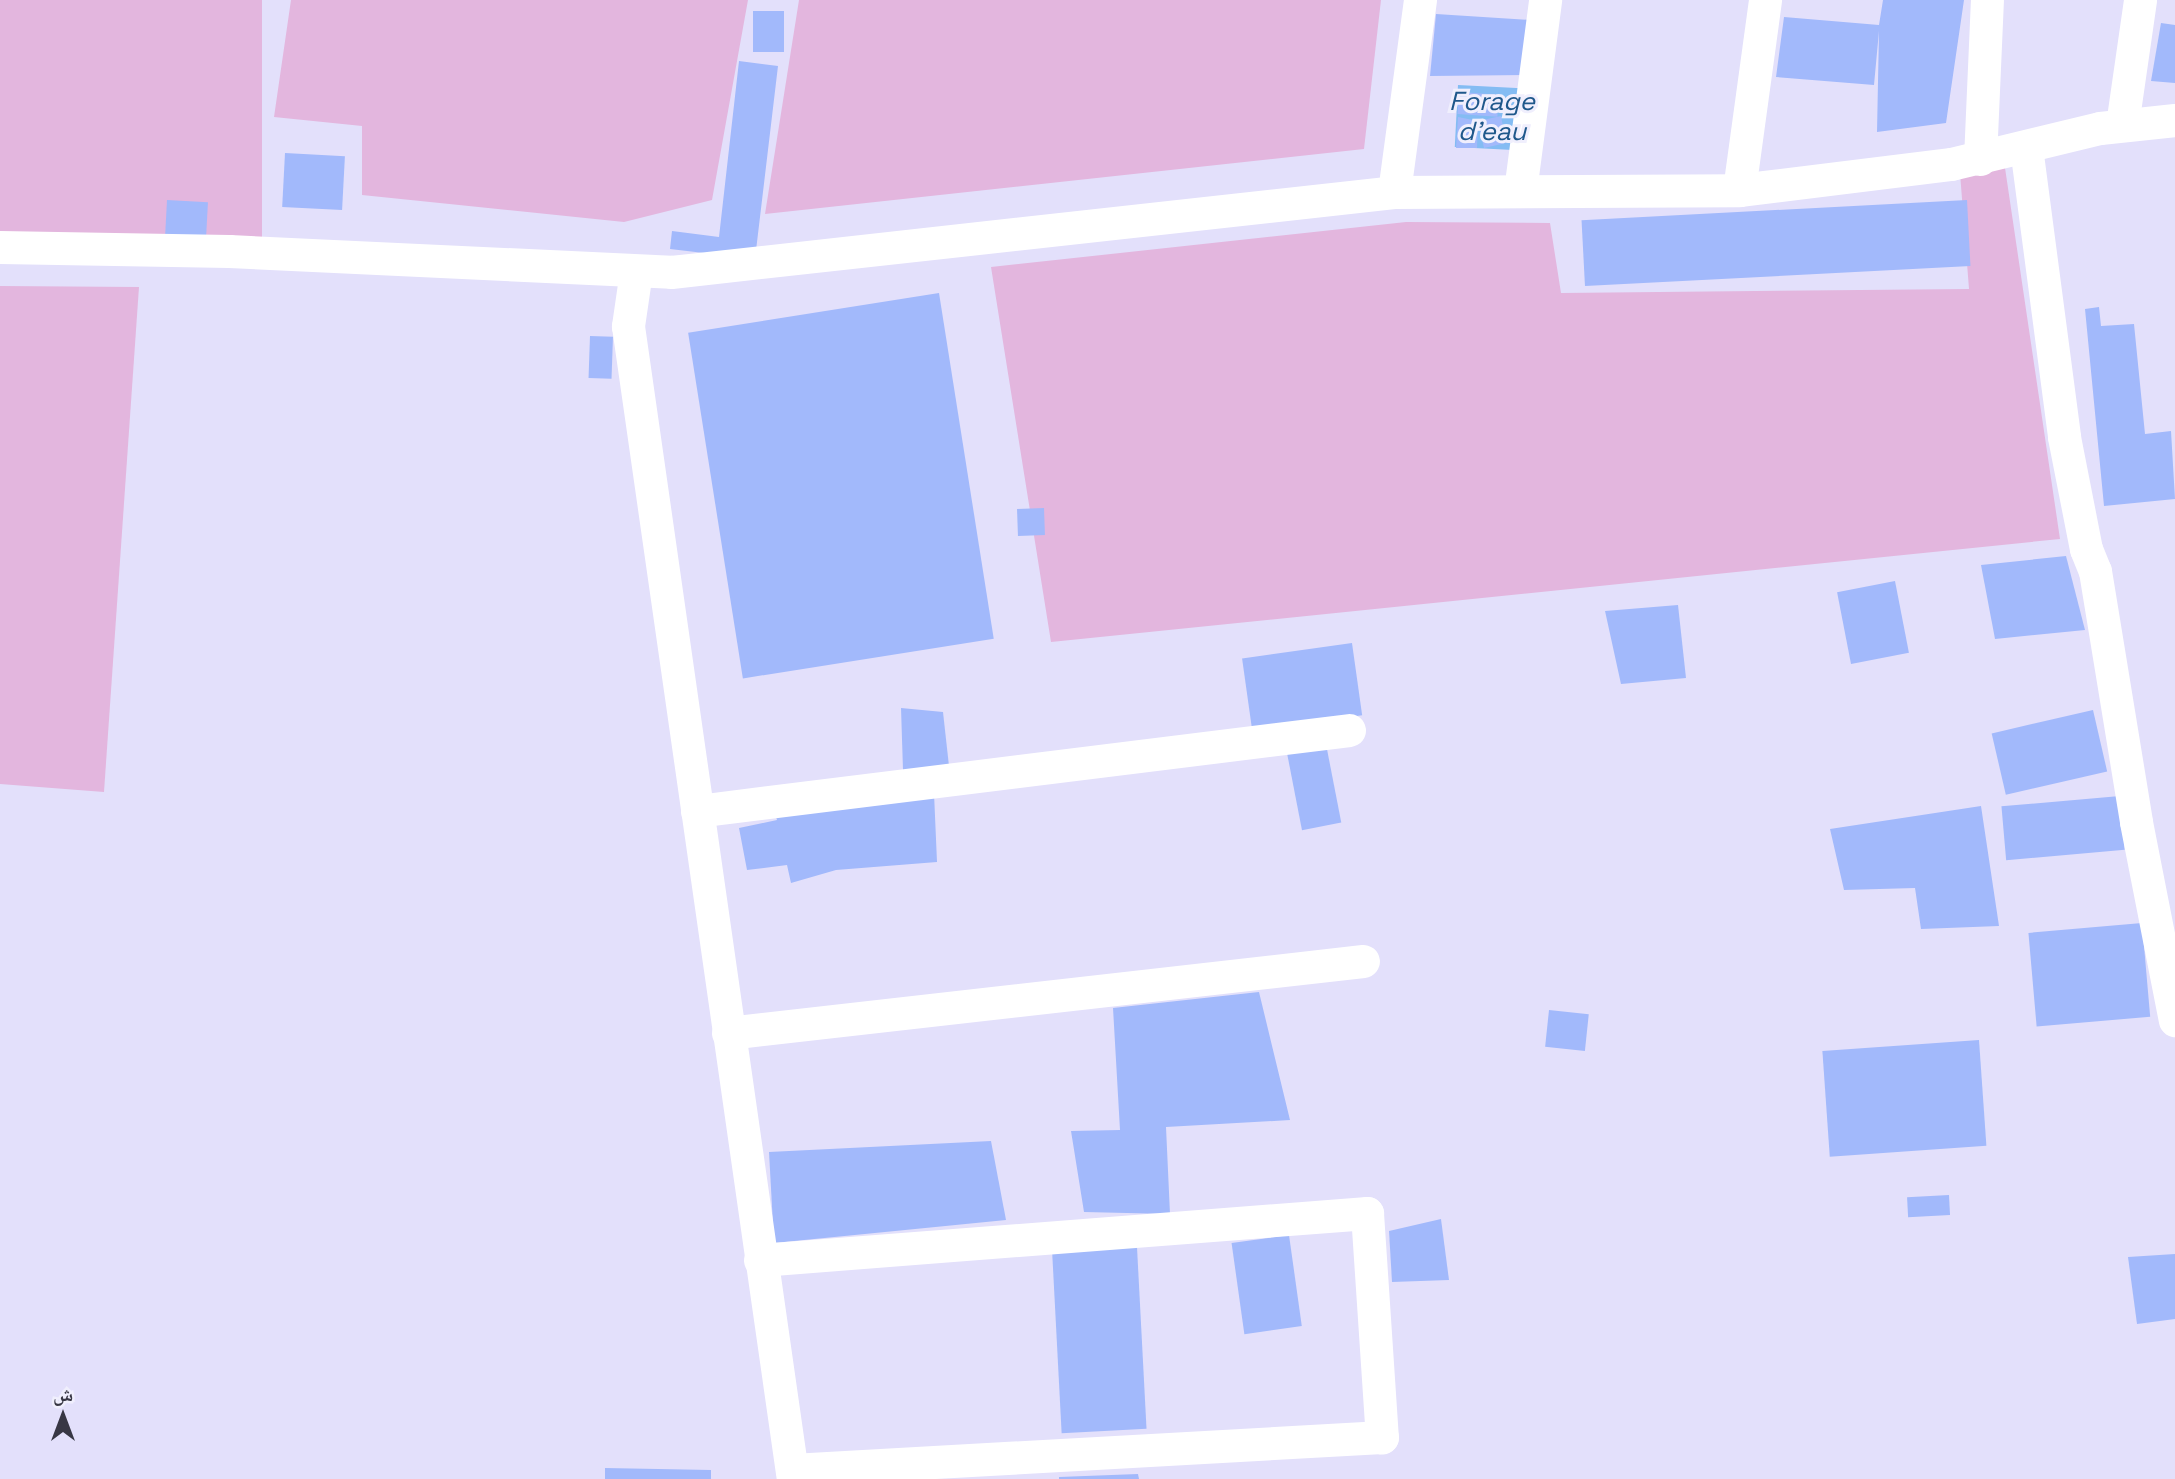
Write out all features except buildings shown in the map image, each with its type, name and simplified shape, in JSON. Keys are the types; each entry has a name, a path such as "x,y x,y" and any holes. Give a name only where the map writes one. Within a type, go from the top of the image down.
{"street":[{"path":"1394,192 1420,0"},
{"path":"1520,191 1545,0"},
{"path":"1739,190 1765,0"},
{"path":"1980,159 1987,0"},
{"path":"2122,125 2140,0"},
{"path":"0,247 229,251 636,271 685,271 1394,192 1739,190 1980,159 2122,125 2175,120"},
{"path":"2026,147 2064,437 2086,549 2095,571 2136,822 2175,1020"},
{"path":"636,271 628,326 760,1260 793,1474 1155,1465 1382,1437 1367,1213 760,1260"},
{"path":"697,811 1349,730"},
{"path":"728,1033 1363,961"}],"shaded area":[{"path":"0,0 262,0 262,247 0,247"},
{"path":"291,0 748,0 712,200 624,222 362,195 362,126 274,117"},
{"path":"799,0 1381,0 1364,149 765,214"},
{"path":"2004,161 2060,539 1051,642 991,267 1406,222 1550,223 1561,293 1969,289 1960,173"},
{"path":"0,286 139,287 104,792 0,784"}],"water":[{"name":"Forage d'eau","path":"1458,85 1526,89 1523,150 1455,147"}]}
